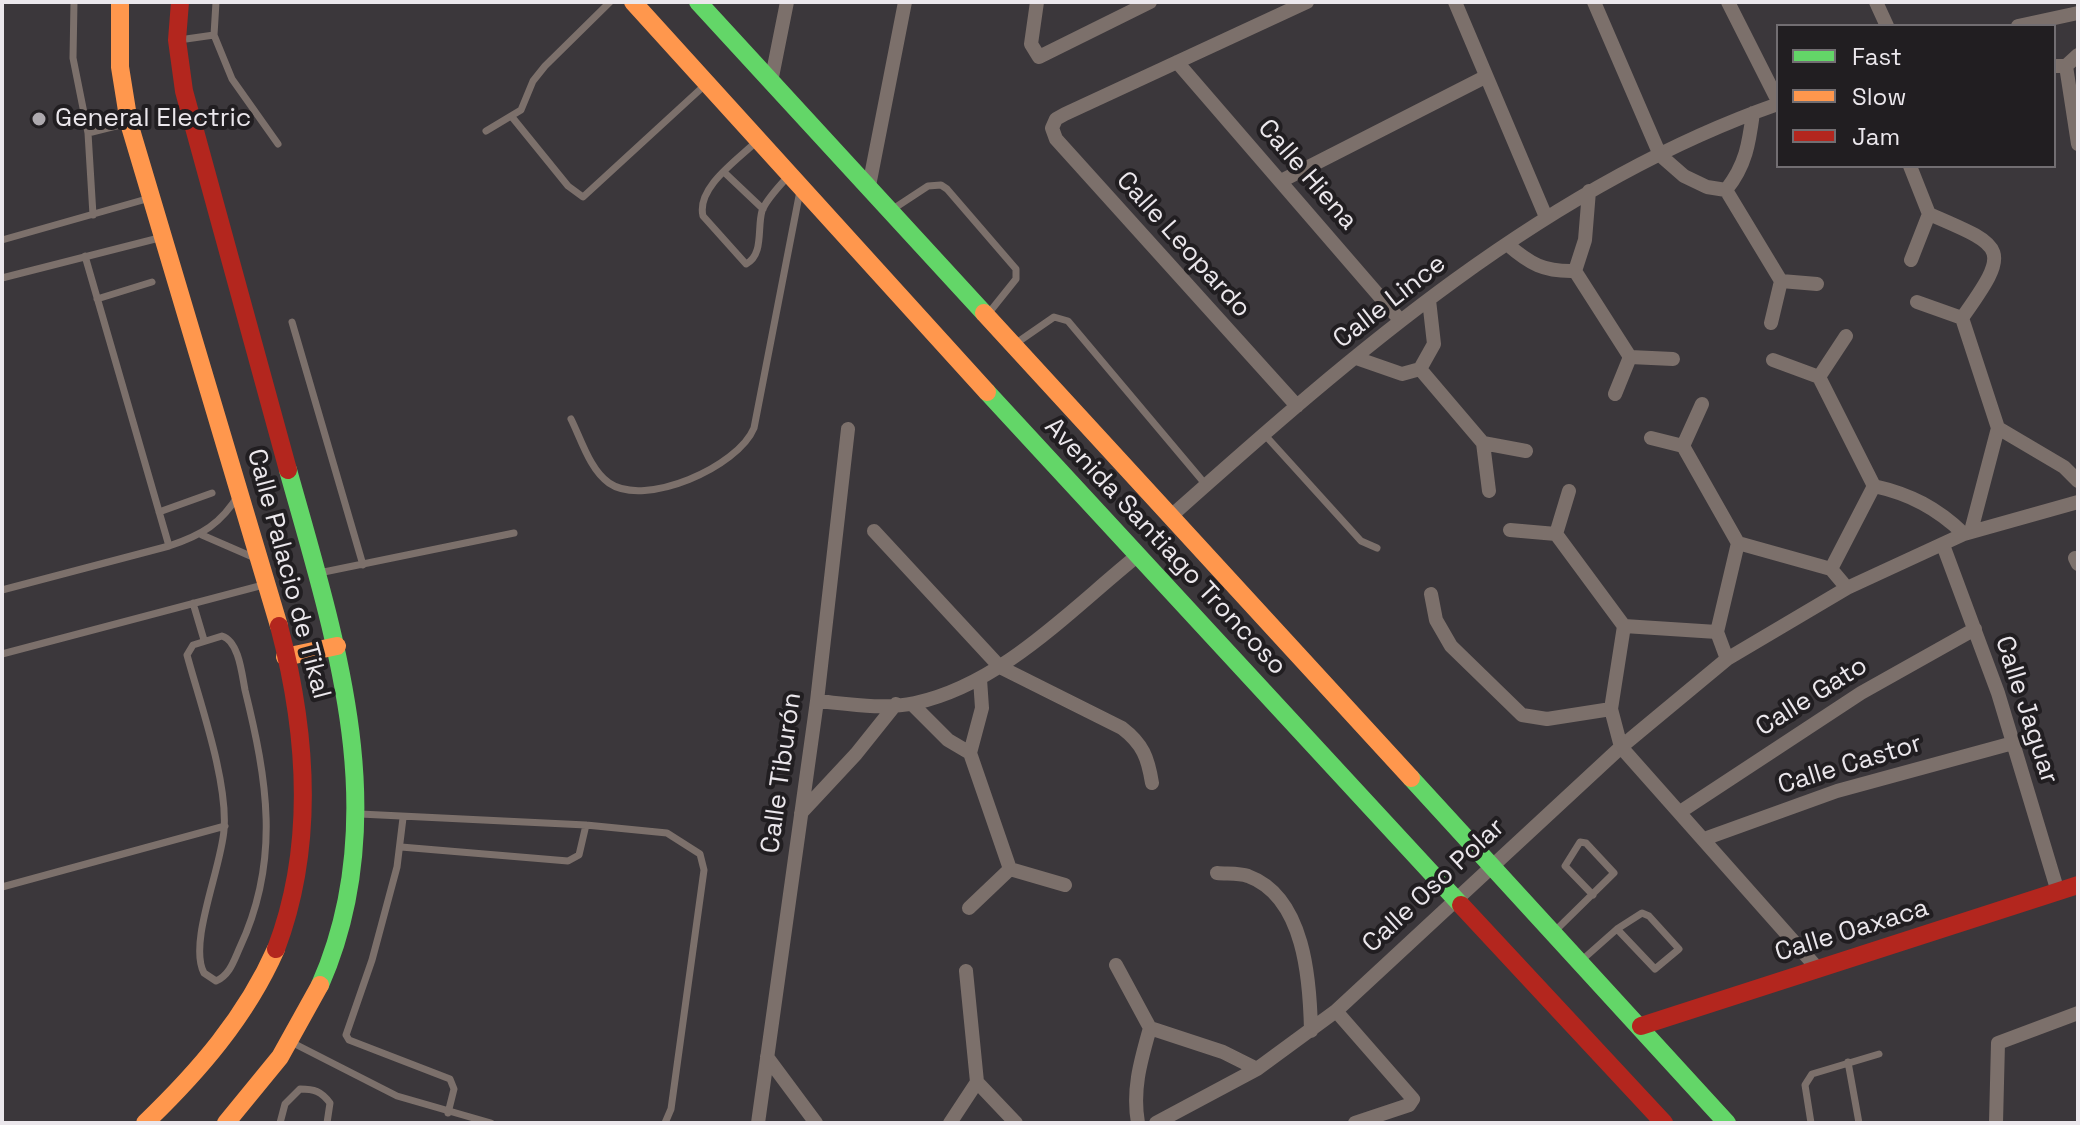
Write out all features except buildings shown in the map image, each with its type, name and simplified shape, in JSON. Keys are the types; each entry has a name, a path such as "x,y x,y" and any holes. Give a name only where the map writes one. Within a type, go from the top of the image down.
{"main road":[{"name":"Calle Palacio de Tikal","path":"120,2 120,67 129,123 242,488 268,584 303,741 306,787 297,885 280,938 253,994 225,1040 188,1082 145,1123"},
{"name":"Calle Palacio de Tikal","path":"180,2 177,40 184,91 203,169 319,573 337,646 358,814 354,871 344,919 327,969 291,1042 226,1123"},
{"name":"Avenida Santiago Troncoso","path":"633,2 1137,556 1664,1123"},
{"name":"Avenida Santiago Troncoso","path":"698,2 1727,1123"},
{"path":"285,657 337,646"},
{"name":"Calle Oaxaca","path":"1641,1026 2078,885"}],"street":[{"path":"771,82 787,2"},
{"path":"869,186 905,2"},
{"path":"1037,2 1031,44 1035,55 1044,56 1150,2"},
{"path":"1177,62 1307,2"},
{"path":"1455,2 1546,217"},
{"path":"1594,2 1660,155 1684,176 1726,190 1781,281 1771,323"},
{"path":"1728,2 1776,98"},
{"path":"1876,2 1886,24"},
{"path":"2027,24 2078,13"},
{"path":"2078,55 2060,66 2078,144"},
{"name":"Calle Leopardo","path":"1177,62 1065,114 1056,119 1052,128 1056,139 1297,406"},
{"name":"Calle Hiena","path":"1177,62 1400,320"},
{"path":"1281,181 1485,77"},
{"name":"Calle Lince","path":"1170,517 1400,320 1546,217 1660,155 1776,103"},
{"path":"1726,190 1740,172 1748,153 1753,113"},
{"path":"1911,168 1929,214 1985,242 1995,255 1996,266 1962,318"},
{"path":"1575,271 1585,240 1589,191"},
{"path":"1911,260 1929,214"},
{"path":"1507,244 1532,266 1553,272 1575,271"},
{"path":"1575,271 1630,357"},
{"path":"1781,281 1817,284"},
{"path":"1356,358 1402,374 1420,369 1434,344 1429,300"},
{"path":"1917,302 1962,318"},
{"path":"1874,486 1900,491 1935,508 1967,533 1998,428 1962,318"},
{"path":"1819,377 1846,336"},
{"path":"1630,357 1673,359"},
{"path":"1615,394 1630,357"},
{"path":"1773,360 1819,377 1874,486"},
{"path":"1420,369 1483,443 1489,491"},
{"path":"1683,446 1702,404"},
{"path":"1998,428 2064,467 2078,481"},
{"name":"Calle Tiburón","path":"758,1123 817,701 848,429"},
{"path":"1651,438 1683,446 1738,543 1717,632 1727,659"},
{"path":"1483,443 1526,451"},
{"path":"1831,569 1874,486"},
{"path":"1556,534 1569,491"},
{"name":"Calle Oso Polar","path":"1156,1123 1257,1069 1336,1011 1621,747 1727,659 1847,588 1967,533 2078,502"},
{"path":"1510,530 1556,534 1624,626 1611,709 1621,747 1818,969"},
{"path":"874,531 1000,667 1122,728 1139,740 1149,760 1152,783"},
{"path":"1738,543 1831,569 1847,588"},
{"name":"Calle Jaguar","path":"1943,545 2013,743 2058,892"},
{"path":"817,701 912,704 952,692 1000,667 1137,556"},
{"path":"1431,594 1436,620 1451,646 1522,715 1547,719 1611,709"},
{"path":"1624,626 1717,632"},
{"name":"Calle Gato","path":"1680,812 1861,693 1975,629"},
{"path":"980,679 982,708 970,753 1010,869"},
{"path":"801,813 856,754 896,704"},
{"path":"912,704 948,740 970,753"},
{"name":"Calle Castor","path":"1704,839 1837,791 2013,743"},
{"path":"1010,869 1065,885"},
{"path":"969,908 1010,869"},
{"path":"1217,873 1246,875 1263,883 1288,914 1303,945 1310,985 1311,1031"},
{"path":"1116,965 1150,1028 1136,1079 1134,1101 1138,1123"},
{"path":"966,971 977,1082 1016,1123"},
{"path":"1336,1011 1413,1099 1409,1105 1355,1123"},
{"path":"1996,1123 1998,1043 2077,1016"},
{"path":"1150,1028 1209,1047 1257,1069"},
{"path":"767,1057 816,1123"},
{"path":"950,1123 977,1082"}],"lane":[{"path":"74,2 73,58 88,133 93,215"},
{"path":"216,2 214,35 232,79 278,144"},
{"path":"486,131 512,117 526,103 533,81 545,66 610,2"},
{"path":"177,40 214,35"},
{"path":"512,117 568,186 583,197 707,82"},
{"path":"88,133 129,123"},
{"path":"758,139 705,193 701,208 703,216 746,264 753,261 758,249 763,209 796,179"},
{"path":"725,173 763,209"},
{"path":"571,419 594,466 606,482 625,492 642,493 703,473 741,449 754,428 796,179"},
{"path":"891,211 928,186 941,185 947,189 1016,269 1016,279 987,316"},
{"path":"2,240 151,197"},
{"path":"2,278 162,237"},
{"path":"85,256 169,546"},
{"path":"97,299 152,282"},
{"path":"1014,346 1054,317 1068,321 1206,485"},
{"path":"292,322 363,565"},
{"path":"1264,434 1361,541 1377,548"},
{"path":"2,590 202,535 229,510 242,488"},
{"path":"159,512 212,493"},
{"path":"319,573 514,533"},
{"path":"202,535 261,561"},
{"path":"2,654 268,584"},
{"path":"193,603 204,640"},
{"path":"222,636 232,642 263,762 269,815 265,863 255,905 227,973 216,981 204,973 197,952 225,826 215,765 187,655 193,645 222,636"},
{"path":"358,814 586,825 667,833 700,854 704,870 671,1109 665,1123"},
{"path":"403,818 401,847 372,960 346,1035 349,1040 446,1076 454,1089 448,1113"},
{"path":"401,847 568,861 579,855 586,825"},
{"path":"2,887 225,826"},
{"path":"1553,932 1593,895 1614,871 1586,843 1580,842 1565,866 1593,895"},
{"path":"1581,961 1617,929 1645,913 1679,949 1655,969 1617,929"},
{"path":"291,1042 397,1096 491,1123"},
{"path":"1811,1123 1807,1080 1820,1070 1879,1054"},
{"path":"1848,1062 1859,1123"},
{"path":"280,1123 285,1104 300,1089 314,1089 324,1095 330,1103 327,1123"}],"traffic: fast":[{"path":"698,2 984,313"},
{"path":"987,392 1461,905"},
{"path":"288,470 339,662 350,727 355,792 353,857 342,921 320,985"},
{"path":"1411,778 1727,1123"}],"traffic: slow":[{"path":"120,2 120,67 129,123 279,626"},
{"path":"633,2 987,392"},
{"path":"984,313 1411,778"},
{"path":"285,657 337,646"},
{"path":"145,1123 184,1084 219,1042 250,998 276,949"},
{"path":"226,1123 280,1057 320,985"}],"traffic: jam":[{"path":"180,2 177,40 184,91 288,470"},
{"path":"276,949 289,909 297,869 303,788 296,706 279,626"},
{"path":"1641,1026 2078,885"},
{"path":"1461,905 1664,1123"}],"place":[{"name":"General Electric","path":"39,119"}]}
